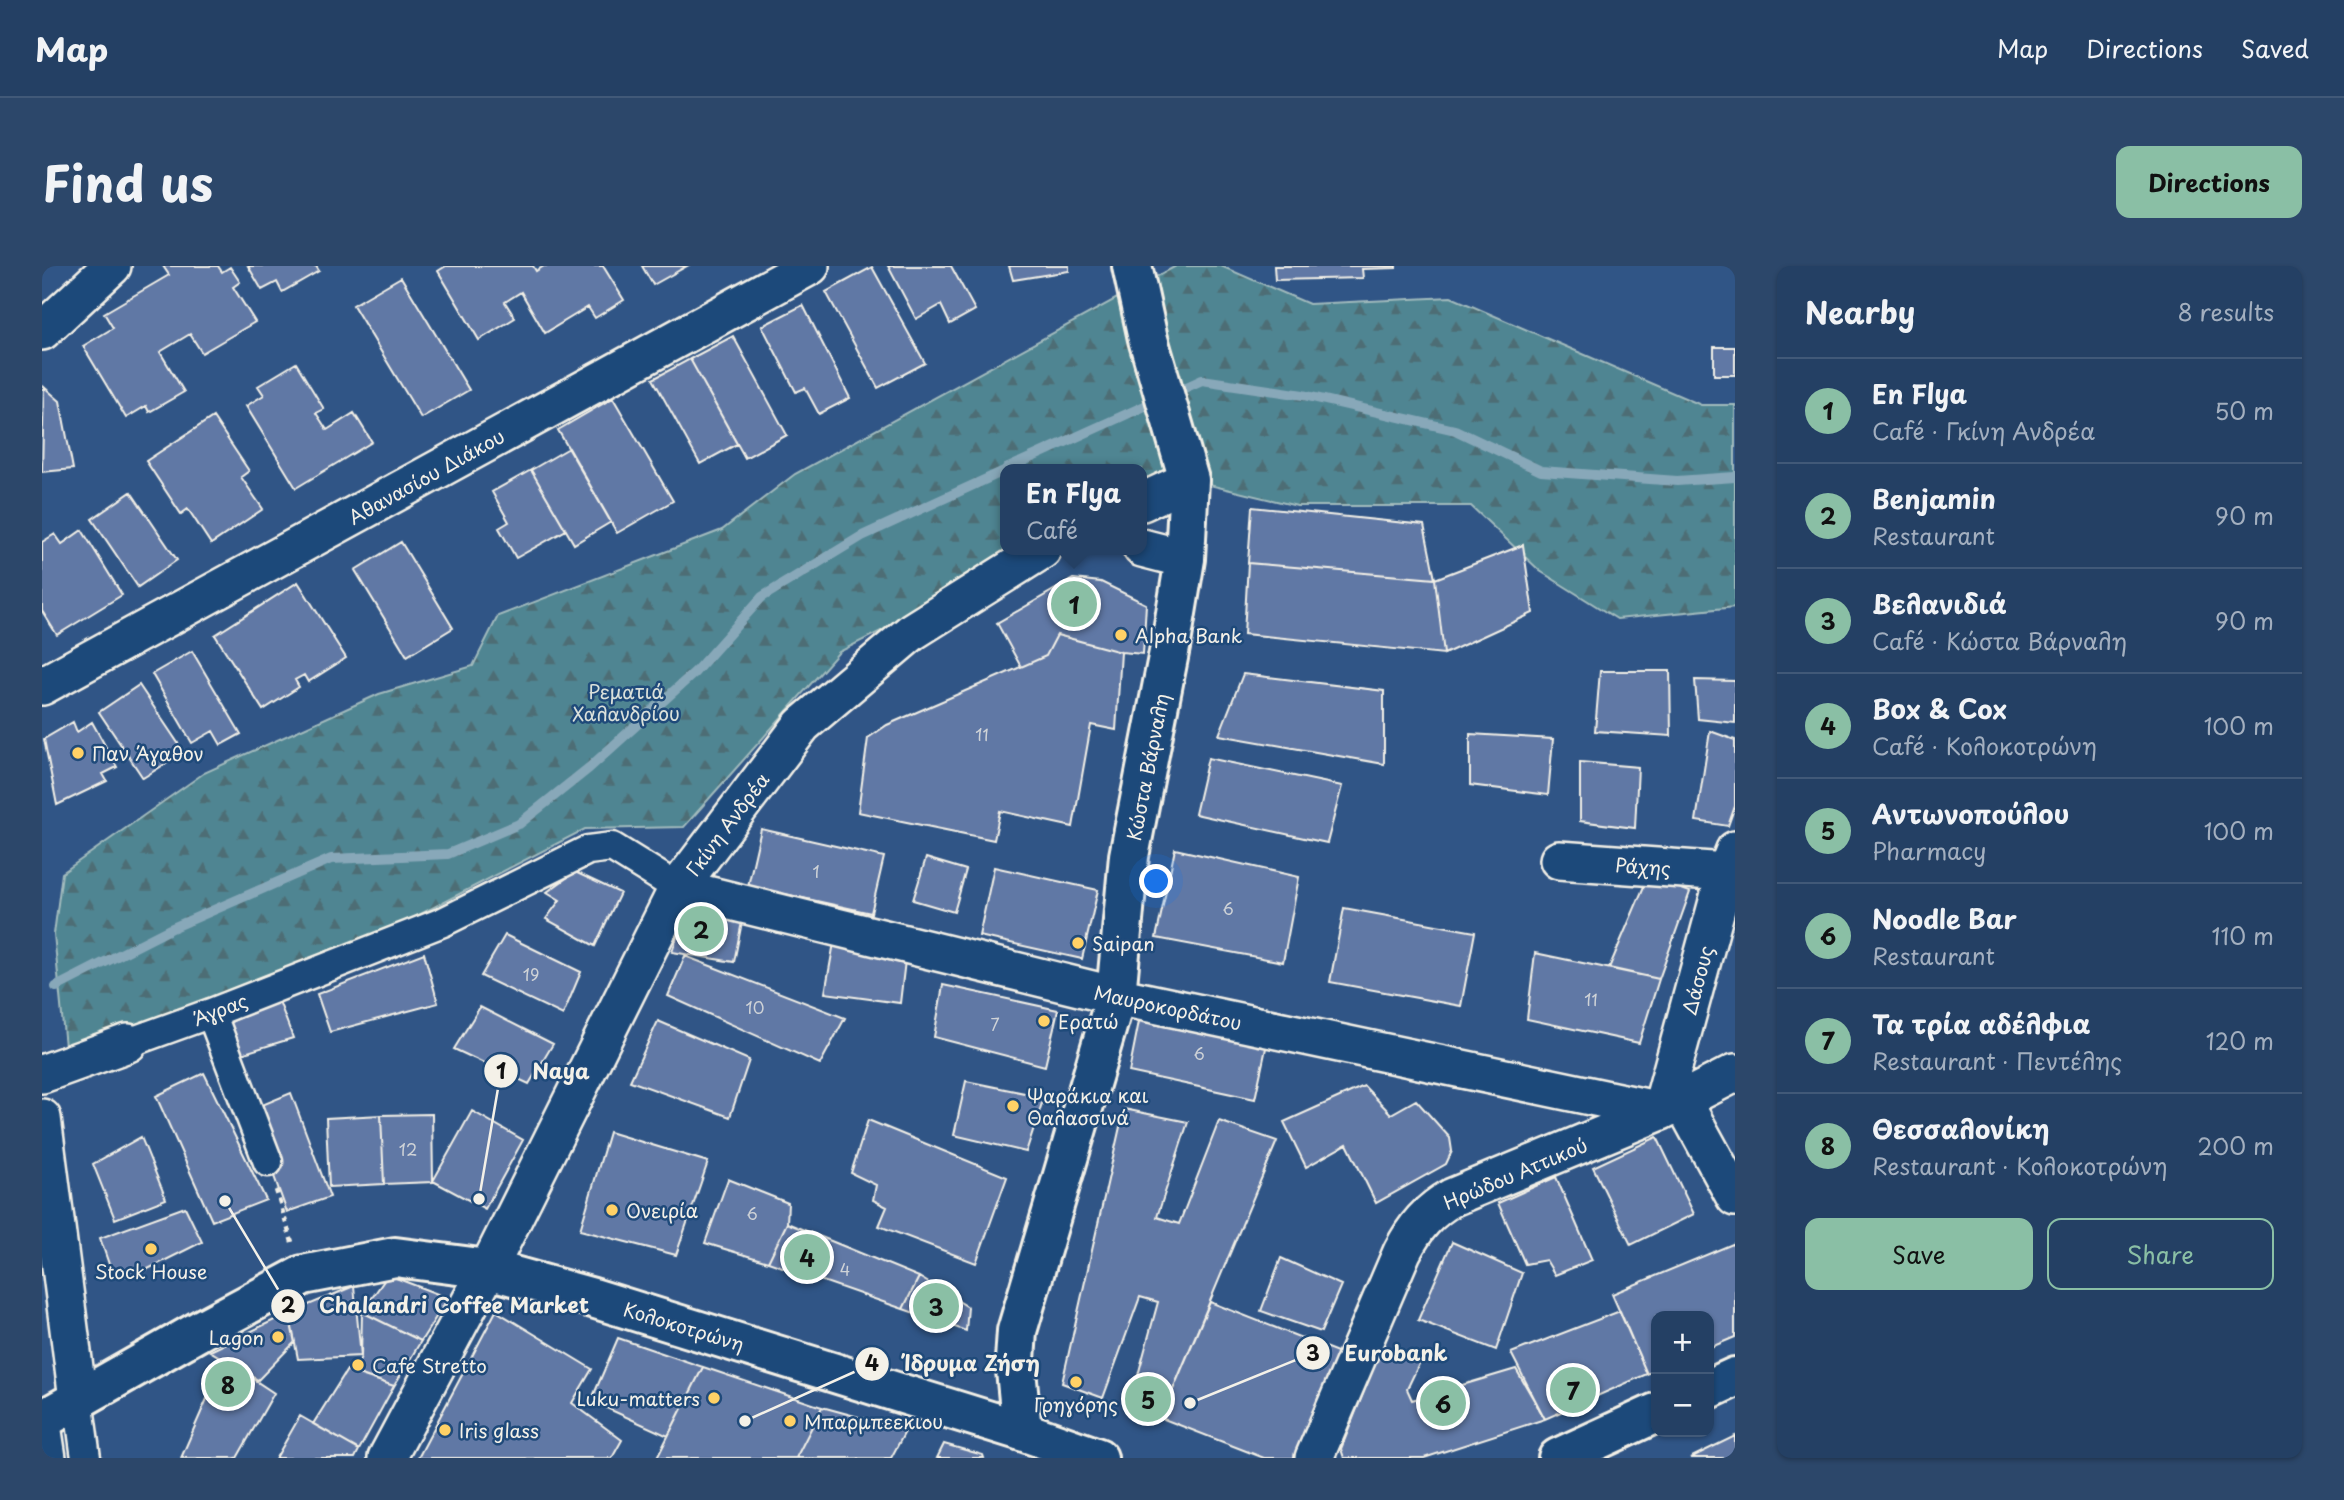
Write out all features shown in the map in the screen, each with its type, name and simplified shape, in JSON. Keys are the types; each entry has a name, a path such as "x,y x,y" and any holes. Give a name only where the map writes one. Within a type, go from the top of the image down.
{"main road":[{"name":"Κώστα Βάρναλη","path":"1022,1444 1015,1360 1017,1331 1116,996 1129,856 1185,559 1189,480 1148,338 1132,266"},
{"name":"Κολοκοτρώνη","path":"42,1422 78,1399 303,1275 395,1257 488,1269 593,1298 1022,1444 1098,1458"},
{"path":"1714,1387 1735,1377"},
{"path":"1559,1458 1651,1415"}],"street":[{"path":"42,331 112,266"},
{"name":"Αθανασίου Διάκου","path":"42,686 810,266"},
{"path":"1147,500 1189,480"},
{"path":"1147,549 1185,559"},
{"name":"Γκίνη Ανδρέα","path":"387,1458 488,1269 678,888 802,725 913,631 1034,555"},
{"name":"Άγρας","path":"42,1074 211,1013 397,941 443,922 588,850 611,847 678,888"},
{"name":"Ράχης","path":"1559,860 1731,861"},
{"name":"Δάσους","path":"1671,1106 1731,861"},
{"name":"Μαυροκορδάτου","path":"678,888 1116,996 1671,1106"},
{"path":"211,1013 268,1163"},
{"name":"Ηρώδου Αττικού","path":"1314,1458 1402,1252 1422,1219 1434,1208 1453,1197 1671,1106 1735,1073"},
{"path":"1671,1106 1735,1197"},
{"path":"42,1118 86,1458"},
{"path":"42,1422 47,1458"}],"path":[{"path":"268,1163 303,1275"}],"green space":[{"name":"Ρεματιά Χαλανδρίου","path":"1176,266 1221,266 1309,304 1451,297 1701,405 1735,405 1735,607 1617,619 1540,571 1471,506 1297,506 1189,480 1147,508 1147,464 1000,464 1000,555 1032,555 839,652 684,827 585,829 411,919 66,1057 54,934 62,873 204,773 379,694 473,666 498,616 722,530 795,474"}],"building":[{"path":"163,266 218,266 222,272 230,267 240,282 233,287 255,322 202,353 190,334 160,352 184,392 149,412 146,406 126,418 83,346 113,328 104,313 169,275"},
{"path":"248,266 316,266 319,271 282,292 277,282 262,290"},
{"path":"446,266 533,266 536,271 544,266 603,266 624,300 595,318 588,307 545,333 521,292 505,302 515,318 479,340 438,271"},
{"path":"642,266 687,266 653,285"},
{"path":"888,266 951,266 975,310 950,324 941,305 916,319"},
{"path":"1009,266 1069,266 1069,271 1013,280"},
{"path":"1274,266 1396,268 1362,269 1363,278 1275,280"},
{"path":"872,267 925,363 878,388 826,292"},
{"path":"401,277 469,390 421,418 353,305"},
{"path":"803,305 850,398 819,414 805,388 796,392 762,326"},
{"path":"733,336 787,435 745,458 690,359"},
{"path":"1714,347 1735,347 1735,375 1714,375"},
{"path":"690,359 737,444 700,464 653,379"},
{"path":"296,363 324,409 316,413 327,430 354,413 372,442 296,488 246,406 264,395 258,386"},
{"path":"44,387 60,401 73,469 42,472"},
{"path":"613,398 673,501 617,533 558,430"},
{"path":"213,417 249,471 241,477 263,509 211,544 188,509 181,514 146,461"},
{"path":"569,448 611,522 574,544 531,470"},
{"path":"531,470 566,530 516,558 499,528 509,522 492,492"},
{"path":"131,492 177,560 138,587 92,519"},
{"path":"1252,507 1424,525 1435,579 1248,563"},
{"path":"82,530 122,595 57,635 42,611 42,542 55,534 62,544"},
{"path":"401,542 453,628 407,656 355,570"},
{"path":"1523,545 1533,613 1444,654 1435,579"},
{"path":"1248,563 1435,579 1444,654 1244,634"},
{"path":"1073,579 1101,582 1146,604 1143,654 1121,652 1057,635 1046,656 1021,667 997,623"},
{"path":"298,582 346,658 308,682 304,675 295,680 299,687 263,710 215,635"},
{"path":"1057,635 1121,652 1116,730 1091,725 1073,827 1000,811 994,840 858,812 868,738 887,725 1046,656"},
{"path":"192,651 241,734 221,745 213,731 192,743 152,674"},
{"path":"1600,671 1670,671 1671,736 1595,731"},
{"path":"1243,674 1384,691 1384,764 1219,735"},
{"path":"1695,680 1735,681 1735,723 1698,719"},
{"path":"139,685 184,752 143,778 99,712"},
{"name":"Παν Άγαθον","path":"73,722 77,732 92,722 117,767 103,774 107,781 57,805 44,739"},
{"path":"1710,731 1735,740 1735,806 1728,826 1696,821"},
{"path":"1470,734 1553,739 1548,795 1470,785"},
{"path":"1208,758 1342,786 1327,843 1195,814"},
{"path":"1580,762 1638,767 1635,828 1580,821"},
{"path":"761,829 884,857 871,913 748,886"},
{"path":"1175,849 1299,877 1283,962 1156,938"},
{"path":"926,858 966,870 954,912 913,900"},
{"path":"994,867 1098,890 1082,959 979,936"},
{"path":"575,872 620,893 595,946 546,919 560,900 547,892"},
{"path":"1648,877 1690,892 1659,979 1609,968"},
{"path":"688,904 743,917 734,962 672,952"},
{"path":"1344,908 1475,932 1461,1006 1330,982"},
{"path":"505,935 581,972 563,1015 481,976"},
{"path":"835,937 906,952 900,1003 825,993"},
{"path":"424,953 438,1003 330,1032 317,994"},
{"path":"1535,953 1659,979 1639,1043 1527,1019"},
{"path":"685,956 845,1018 820,1064 668,996"},
{"path":"943,985 1058,1010 1045,1066 934,1037"},
{"path":"279,1001 293,1038 238,1055 228,1023"},
{"path":"1142,1006 1269,1034 1255,1099 1129,1072"},
{"path":"480,1007 553,1044 529,1084 454,1049"},
{"path":"658,1021 749,1060 730,1117 630,1081"},
{"path":"204,1073 266,1200 212,1221 156,1096"},
{"path":"966,1081 1044,1097 1026,1152 954,1135"},
{"path":"1364,1086 1391,1114 1416,1100 1450,1138 1452,1151 1446,1164 1376,1203 1347,1144 1306,1167 1284,1122"},
{"path":"291,1093 330,1197 287,1212 250,1110"},
{"path":"1124,1109 1188,1122 1157,1217 1179,1224 1219,1121 1277,1141 1161,1418 1129,1408 1158,1302 1140,1297 1103,1398 1062,1383"},
{"path":"472,1111 523,1140 485,1209 433,1181"},
{"path":"432,1114 433,1182 384,1184 381,1115"},
{"path":"381,1115 384,1184 329,1187 326,1118"},
{"path":"868,1120 1007,1177 976,1263 879,1226 887,1207 873,1200 876,1185 851,1173"},
{"path":"609,1132 708,1162 676,1255 580,1230"},
{"path":"141,1137 166,1199 115,1219 93,1164"},
{"path":"1657,1137 1694,1214 1631,1245 1593,1167"},
{"path":"1556,1177 1592,1260 1555,1275 1546,1260 1525,1264 1498,1203"},
{"path":"728,1179 788,1203 787,1223 768,1262 705,1243"},
{"path":"185,1207 202,1242 132,1277 112,1273 100,1238"},
{"path":"787,1223 919,1277 903,1309 768,1262"},
{"path":"1452,1242 1522,1273 1496,1350 1418,1320"},
{"path":"1735,1243 1735,1337 1714,1346 1714,1311 1651,1311 1651,1372 1647,1374 1612,1294"},
{"path":"1281,1258 1341,1285 1321,1332 1261,1311"},
{"path":"388,1275 448,1298 421,1341 362,1312"},
{"path":"919,1277 968,1307 966,1331 903,1309"},
{"path":"354,1286 361,1356 298,1359 289,1313"},
{"path":"1210,1302 1340,1353 1298,1458 1264,1458 1161,1418"},
{"path":"496,1311 592,1369 572,1403 622,1440 612,1458 418,1458"},
{"path":"1620,1311 1647,1374 1545,1419 1511,1353"},
{"path":"362,1312 421,1341 394,1386 355,1373 361,1356"},
{"path":"289,1313 295,1342 258,1380 210,1351"},
{"path":"618,1338 703,1367 668,1436 591,1401"},
{"path":"1382,1346 1420,1362 1407,1389 1412,1400 1516,1369 1545,1419 1424,1458 1344,1458 1341,1449"},
{"path":"224,1360 274,1393 237,1458 181,1458"},
{"path":"703,1367 822,1407 796,1458 657,1458"},
{"path":"347,1370 394,1386 359,1450 313,1424"},
{"path":"822,1407 906,1430 891,1458 796,1458"},
{"path":"300,1416 359,1450 355,1458 276,1458"},
{"path":"1735,1436 1735,1458 1690,1458"},
{"path":"944,1444 983,1455 984,1458 937,1458"}],"waterway":[{"path":"1017,464 1202,380 1303,395 1455,430 1541,471 1677,481 1735,477"},
{"path":"56,987 170,929 331,859 448,854 519,824 589,768 695,672 762,597 862,536 1000,473"}],"place":[{"name":"En Flya","path":"1074,604"},
{"name":"Alpha Bank","path":"1121,635"},
{"name":"Παν Άγαθον","path":"78,753"},
{"name":"Benjamin","path":"701,929"},
{"name":"Saipan","path":"1078,943"},
{"name":"Ερατώ","path":"1044,1021"},
{"name":"Ψαράκια και Θαλασσινά","path":"1013,1106"},
{"name":"Naya","path":"479,1199"},
{"name":"Chalandri Coffee Market","path":"225,1201"},
{"name":"Ονειρία","path":"612,1210"},
{"name":"Stock House","path":"151,1249"},
{"name":"Box & Cox","path":"807,1257"},
{"name":"Βελανιδιά","path":"936,1306"},
{"name":"Lagon","path":"278,1337"},
{"name":"Cafe Stretto","path":"358,1365"},
{"name":"Γρηγόρης","path":"1076,1382"},
{"name":"Θεσσαλονίκη","path":"228,1384"},
{"name":"Τα τρία αδέλφια","path":"1573,1390"},
{"name":"Luku-matters","path":"714,1398"},
{"name":"Αντωνοπούλου","path":"1148,1399"},
{"name":"Eurobank","path":"1190,1403"},
{"name":"Noodle Bar","path":"1443,1403"},
{"name":"Ίδρυμα Ζήση","path":"745,1421"},
{"name":"Μπαρμπεεκιου","path":"790,1421"},
{"name":"Iris glass","path":"445,1430"}]}
